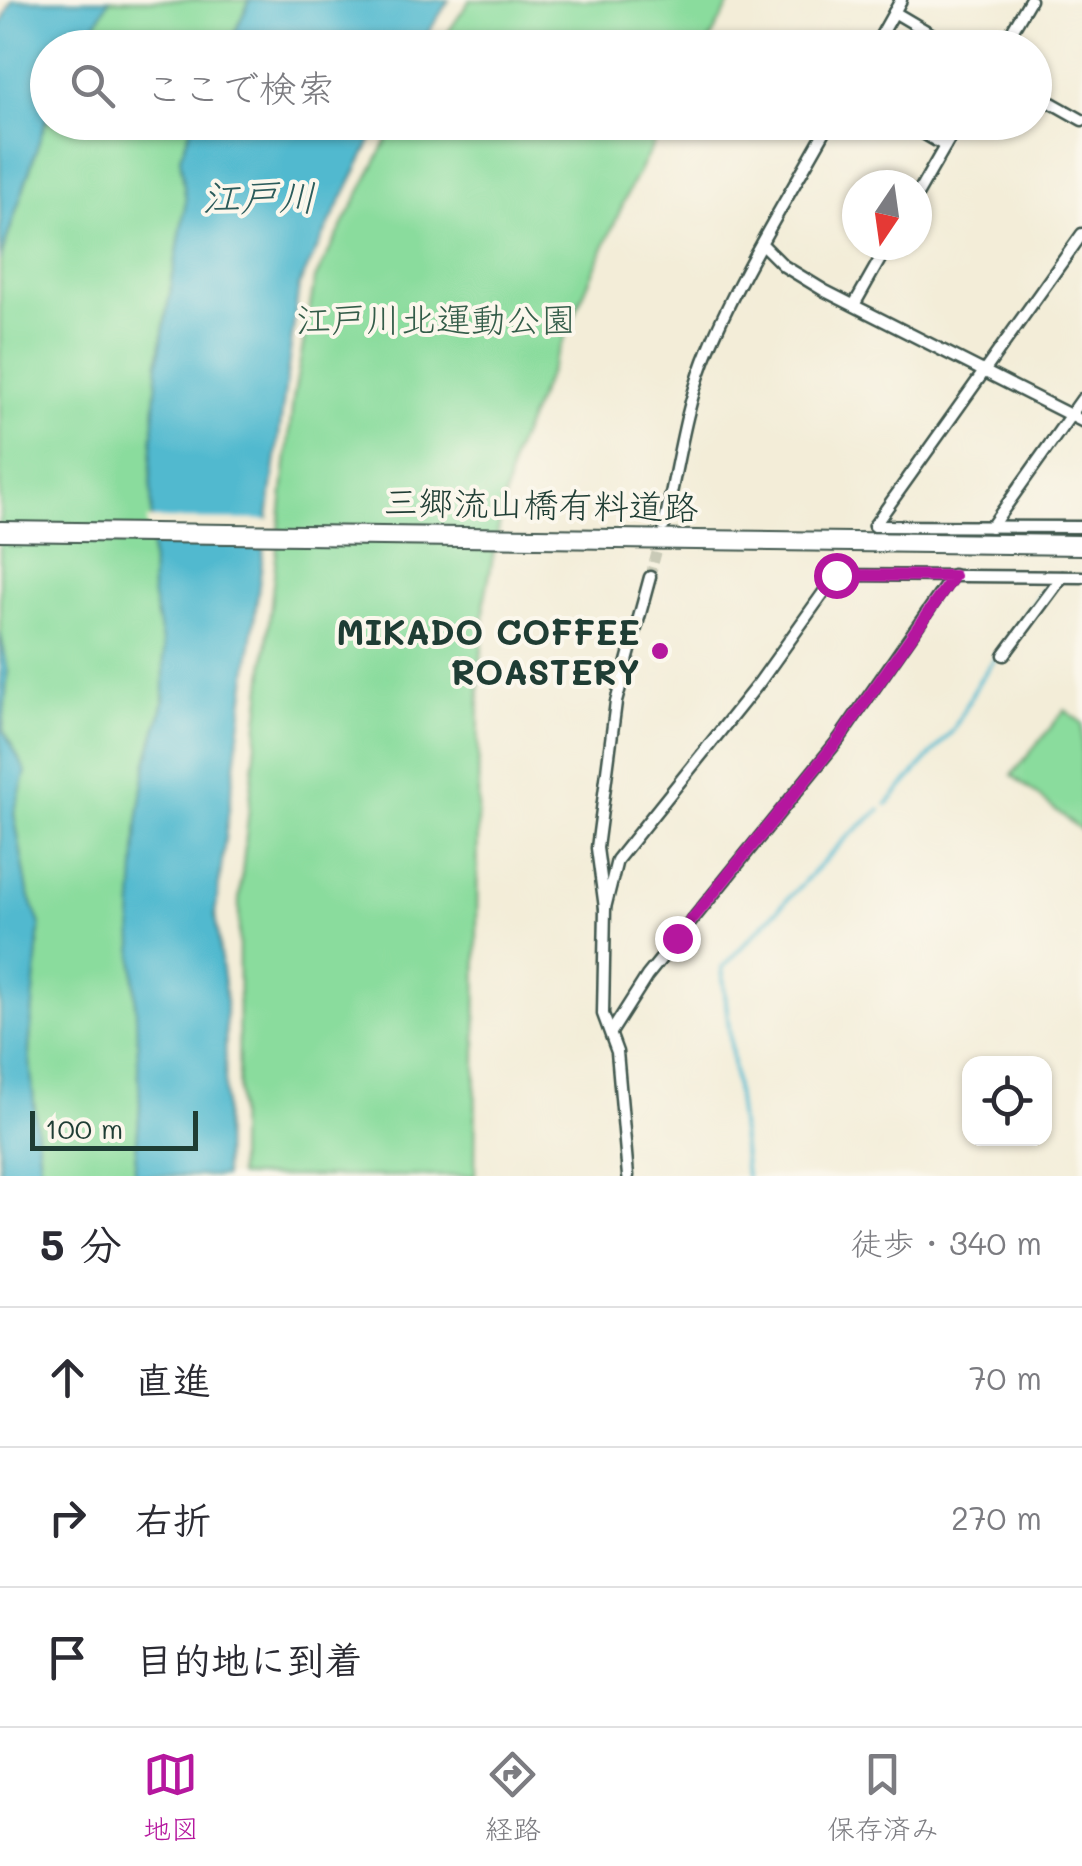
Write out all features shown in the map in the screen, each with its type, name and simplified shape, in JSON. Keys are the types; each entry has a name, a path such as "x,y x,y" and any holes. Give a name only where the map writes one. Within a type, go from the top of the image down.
{"main road":[{"name":"三郷流山橋有料道路","path":"0,531 597,536 671,531 896,542 1082,544"}],"street":[{"path":"884,30 902,0"},
{"path":"1012,30 1030,0"},
{"path":"894,12 924,30"},
{"path":"1052,103 1082,120"},
{"path":"671,531 698,380 734,296 820,140"},
{"path":"935,140 945,146"},
{"path":"931,170 948,140"},
{"path":"1082,234 874,526 1082,528"},
{"path":"764,246 800,278 1076,418"},
{"path":"854,305 880,260"},
{"path":"991,527 1076,418 1082,399"},
{"path":"605,908 617,860 759,683 836,575 1082,577"},
{"path":"612,1031 647,976 839,739 954,576"},
{"path":"628,1176 612,1031 603,1014 605,908 597,848 622,674 650,577"},
{"path":"1004,654 1062,577"}],"green space":[{"path":"109,0 250,0 236,30 93,30"},
{"path":"470,0 732,0 715,30 450,30"},
{"path":"39,140 186,140 180,157 186,201 158,362 151,465 152,592 164,651 164,702 147,762 138,822 140,1107 134,1176 41,1176 29,1051 40,925 28,892 14,813 25,772 3,730 8,671 0,632 0,260"},
{"name":"江戸川北運動公園","path":"387,140 656,140 630,188 513,455 485,597 479,692 475,1176 238,1176 239,901 293,400 315,279"},
{"path":"1065,710 1082,723 1082,831 1012,775"}],"water":[{"path":"12,0 109,0 92,30 30,30 30,140 39,140 0,260 0,27"},
{"path":"250,0 449,0 430,30 236,30"},
{"name":"江戸川","path":"186,140 372,140 299,285 215,914 226,1001 224,1176 134,1176 140,1107 132,920 138,822 147,762 164,702 164,651 152,593 151,465 158,362 186,201 180,157"},
{"path":"0,632 8,671 3,730 26,772 14,813 28,892 40,925 29,1051 41,1176 0,1176"}],"pier":[{"path":"147,519 273,520 270,541 147,540"}],"waterway":[{"path":"887,804 954,729 979,681 1046,588"},
{"path":"746,1176 722,968 844,840 880,810"}],"tunnel":[{"path":"650,577 661,536"}],"place":[{"name":"MIKADO COFFEE ROASTERY","path":"660,651"}],"route":[{"path":"677,938 839,739 954,576 836,575"}]}
